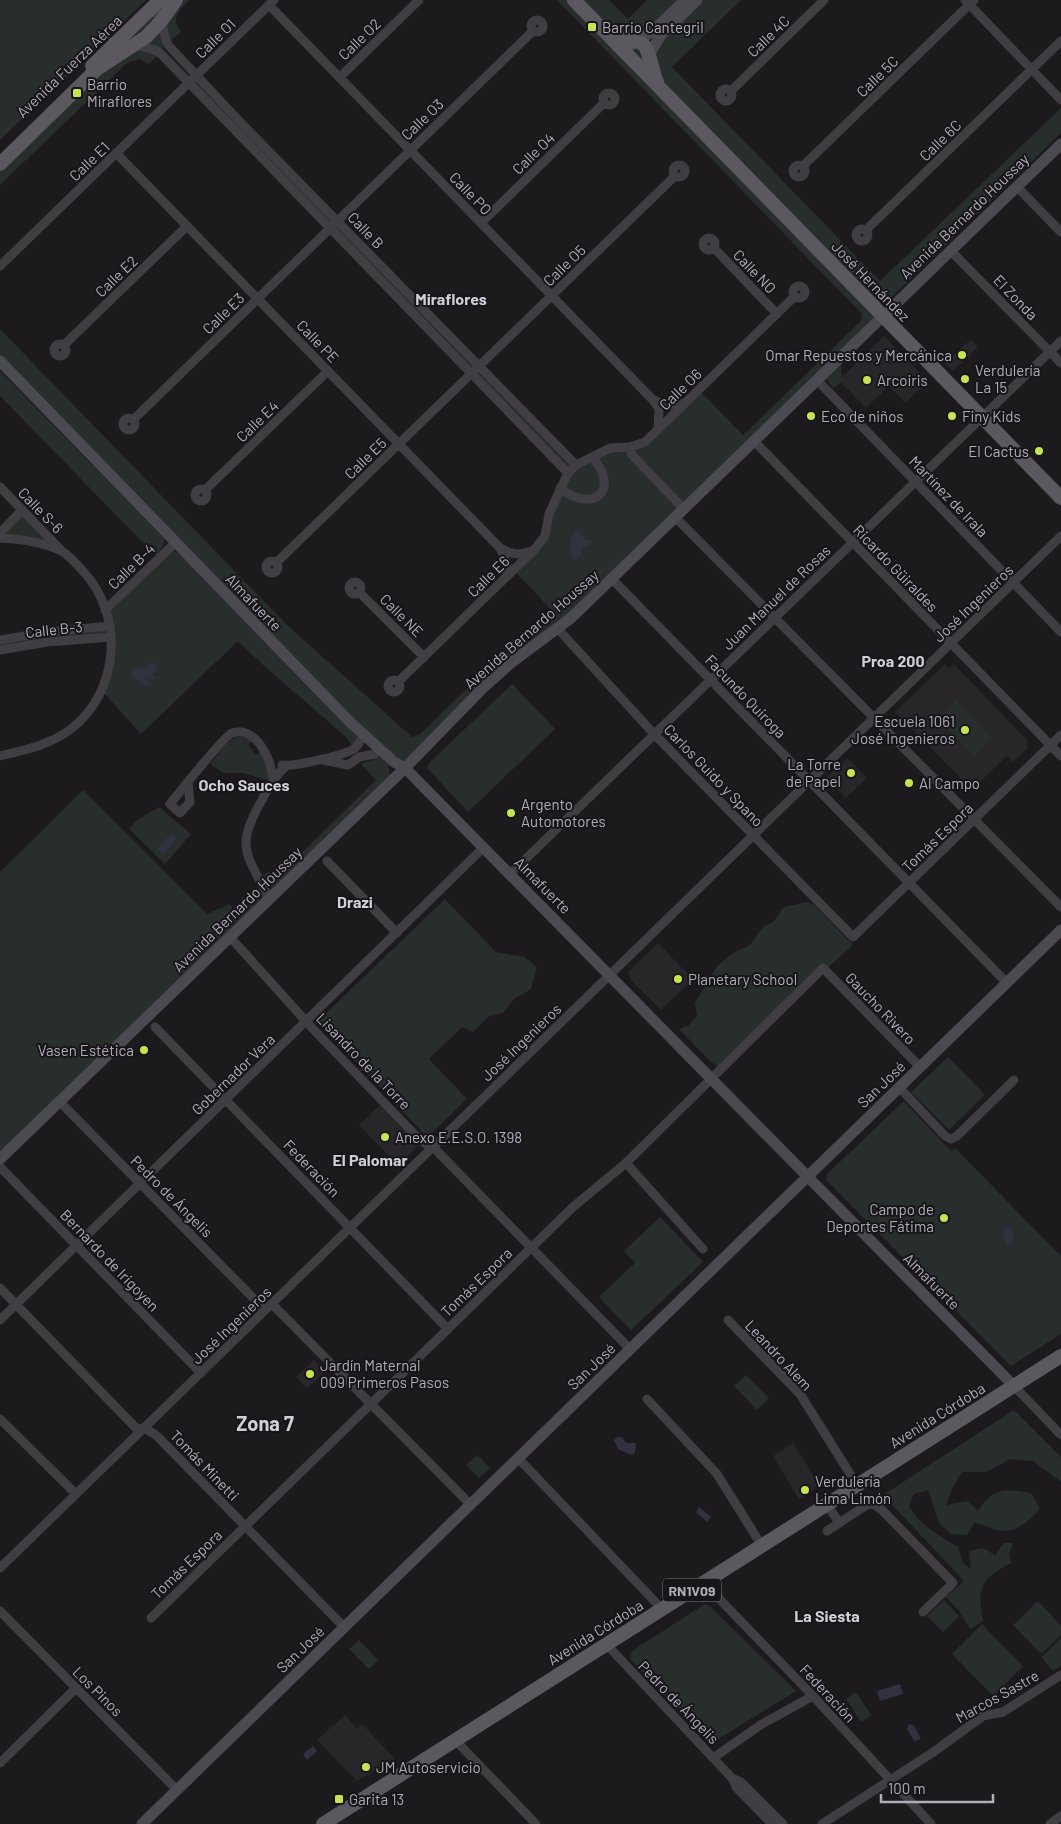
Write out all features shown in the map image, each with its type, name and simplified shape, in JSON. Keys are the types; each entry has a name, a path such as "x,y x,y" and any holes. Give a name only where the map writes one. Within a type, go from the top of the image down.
{"main road":[{"name":"Avenida Fuerza Aérea","path":"0,155 160,0"},
{"name":"Avenida Fuerza Aérea","path":"0,164 97,70 136,46 162,20 176,0"},
{"name":"José Hernández","path":"574,0 1061,498"},
{"name":"José Hernández","path":"603,30 621,40 643,44 649,56 651,68 658,85"},
{"name":"Avenida Córdoba","path":"323,1824 1061,1356"}],"street":[{"name":"Calle O2","path":"340,77 419,0"},
{"path":"685,0 653,31 634,42 627,50 631,60 646,60 660,36 697,0"},
{"name":"Calle 4C","path":"731,91 824,0"},
{"name":"Calle PO","path":"271,2 410,150 654,400"},
{"name":"Calle O1","path":"197,75 271,2"},
{"path":"969,2 1061,100"},
{"name":"Calle 5C","path":"803,166 969,2"},
{"path":"148,12 158,13 162,20"},
{"name":"Calle B","path":"162,20 165,40 241,123 576,465"},
{"path":"128,31 129,41 136,46"},
{"name":"Calle O3","path":"331,227 533,31"},
{"name":"Calle 6C","path":"866,230 1061,41"},
{"name":"Calle B","path":"136,46 155,50 232,130 331,227 568,472"},
{"name":"Calle E1","path":"0,266 197,75"},
{"name":"Calle O4","path":"481,223 604,103"},
{"name":"Avenida Bernardo Houssay","path":"0,1159 405,768 505,668 536,643 558,629 612,579 1061,144"},
{"name":"Calle PE","path":"116,154 500,548 507,564 507,576"},
{"name":"Calle O5","path":"472,373 675,176"},
{"path":"1017,187 1061,232"},
{"name":"Calle E2","path":"64,345 187,226"},
{"name":"Calle E3","path":"134,419 331,227"},
{"name":"Calle NO","path":"714,248 777,314"},
{"name":"El Zonda","path":"951,251 1061,364"},
{"name":"Calle O6","path":"568,472 576,465 610,448 630,448 645,442 794,297"},
{"name":"Juan Manuel de Rosas","path":"510,874 1061,340"},
{"name":"Almafuerte","path":"0,361 175,543 363,734 405,768 484,847 1061,1435"},
{"name":"Calle E4","path":"206,490 328,371"},
{"name":"Calle E5","path":"276,562 472,373"},
{"name":"Martínez de Irala","path":"817,380 1061,632"},
{"path":"654,400 664,406 686,403"},
{"path":"654,400 659,409 658,429"},
{"name":"Ricardo Güiraldes","path":"754,441 1061,756"},
{"path":"630,448 632,455 684,509"},
{"path":"560,488 581,500 589,500 601,492 606,481 592,457"},
{"name":"Calle E6","path":"399,681 534,550 545,536 550,514 568,472"},
{"name":"Calle S-6","path":"0,487 93,583 109,623 112,653 107,676 88,712 72,728 50,742 0,756"},
{"path":"0,533 22,510"},
{"path":"675,517 1061,907"},
{"name":"José Ingenieros","path":"0,1568 1061,536"},
{"path":"0,538 17,538 63,552"},
{"name":"Calle B-4","path":"105,610 175,543"},
{"path":"500,548 512,554 522,555 534,550"},
{"name":"Facundo Quiroga","path":"612,579 1007,983"},
{"name":"Calle NE","path":"360,593 424,657"},
{"name":"Calle B-3","path":"0,640 47,632 100,627 109,623"},
{"name":"Carlos Guido y Spano","path":"558,629 654,734 853,937"},
{"name":"Calle B-3","path":"0,650 47,642 111,637"},
{"path":"188,782 232,733 248,733 256,739 270,760 273,779"},
{"path":"359,757 357,747 363,734"},
{"name":"Tomás Espora","path":"853,937 1061,735"},
{"path":"1051,746 1061,743"},
{"path":"270,760 286,766 323,760 357,747"},
{"path":"323,760 348,765 359,757 375,754 380,749"},
{"path":"269,899 252,863 244,837 252,816 273,779 286,766"},
{"name":"Gobernador Vera","path":"0,1320 484,847"},
{"path":"327,860 397,933"},
{"name":"San José","path":"142,1824 1061,930"},
{"name":"Lisandro de la Torre","path":"230,937 306,1021 421,1140 432,1148 630,1349"},
{"name":"Tomás Espora","path":"150,1618 573,1207 626,1162 823,968"},
{"name":"Gaucho Rivero","path":"823,968 920,1067"},
{"name":"Federación","path":"155,1027 448,1329"},
{"path":"899,1088 950,1139 957,1136 1014,1080"},
{"name":"Pedro de Ángelis","path":"60,1102 140,1183 371,1404 470,1504"},
{"path":"626,1162 703,1250"},
{"name":"Bernardo de Irigoyen","path":"0,1167 201,1373"},
{"name":"Tomás Minetti","path":"0,1288 138,1428 144,1428 156,1434 344,1627"},
{"name":"Leandro Alem","path":"728,1320 800,1394 857,1486"},
{"path":"647,1400 717,1474 762,1546"},
{"path":"0,1419 76,1494"},
{"path":"518,1458 662,1609"},
{"path":"827,1504 839,1523"},
{"path":"828,1531 868,1504 875,1505 953,1583 923,1612"},
{"name":"Federación","path":"704,1582 813,1696 931,1824"},
{"name":"Los Pinos","path":"0,1611 177,1790"},
{"name":"Pedro de Ángelis","path":"606,1644 732,1778 736,1787 772,1824"},
{"name":"Marcos Sastre","path":"822,1824 932,1753 983,1716 1003,1712 1061,1675"},
{"path":"0,1763 76,1688"},
{"path":"713,1758 762,1724 813,1696"},
{"path":"455,1740 536,1824"},
{"name":"Pedro de Ángelis","path":"732,1778 741,1782 783,1824"},
{"path":"1050,1824 1061,1816"}],"shaded area":[{"path":"0,0 146,0 0,140"},
{"path":"160,0 190,0 179,11 176,18 181,32 157,53 158,55 149,64 139,59 127,63 0,185 0,155"},
{"path":"557,0 574,0 603,30 639,42 654,77 883,316 596,594 536,643 405,768 394,762 0,361 0,329 285,623 412,737 419,735 492,664 557,616 514,570 545,536 568,473 188,83 197,75 576,465 598,453 645,442 699,390 743,435 861,321 862,314"},
{"path":"583,0 609,0 628,19 647,0 682,0 654,26 643,32 632,34 622,33 611,26"},
{"path":"701,0 741,0 672,67 880,281 1061,108 1061,133 894,295 882,304 877,303 662,80 654,55 659,44"},
{"path":"884,336 928,381 905,403 889,386 866,408 839,380"},
{"name":"Omar Repuestos y Mercánica","path":"971,339 978,347 953,371 945,363"},
{"path":"841,365 842,382 833,388 826,379"},
{"path":"0,371 164,538 164,544 156,556 0,396"},
{"path":"22,510 63,552 0,533"},
{"path":"173,551 178,552 357,735 353,747 346,737 238,641 141,734 102,691 111,637 0,650 0,640 110,626 105,610"},
{"name":"Escuela 1061 José Ingenieros","path":"945,664 949,668 954,664 1027,740 1028,748 1013,762 1007,756 972,790 895,712"},
{"path":"512,684 555,729 468,812 427,768 429,763"},
{"path":"956,700 992,738 974,756 938,719"},
{"path":"236,737 252,741 248,745 256,755 260,752 269,773 268,780 242,773 224,773 210,764 226,744"},
{"path":"380,757 388,763 390,775 271,892 263,875 294,860 376,780 361,764"},
{"path":"847,758 867,778 846,798 826,778"},
{"path":"83,790 207,914 230,904 233,909 248,901 246,896 261,890 265,898 0,1159 0,872"},
{"path":"159,807 191,834 165,864 129,829 137,820"},
{"path":"445,899 496,952 524,957 537,967 531,989 514,999 503,1013 488,1017 473,1032 462,1027 429,1059 467,1099 429,1136 425,1135 319,1023 320,1019"},
{"path":"807,902 814,905 853,945 718,1066 711,1062 679,1029 688,1026 697,1016 695,1003 717,966 733,953 750,945 763,927 773,922 784,907"},
{"name":"Planetary School","path":"658,943 693,979 661,1010 631,980 628,972"},
{"path":"948,1057 985,1095 949,1130 911,1092"},
{"name":"Campo de Deportes Fátima","path":"904,1101 951,1151 955,1148 1061,1256 1061,1334 1011,1366 826,1180 827,1174"},
{"path":"380,1105 419,1145 398,1165 359,1125"},
{"path":"660,1217 703,1262 631,1330 599,1297 635,1263 624,1251"},
{"name":"Jardín Maternal 009 Primeros Pasos","path":"314,1360 325,1371 307,1389 296,1377"},
{"path":"746,1375 769,1398 757,1410 734,1386"},
{"path":"1014,1410 1061,1457 1061,1482 1033,1461 1010,1459 987,1472 962,1472 952,1489 946,1505 967,1501 978,1511 983,1503 994,1494 1001,1491 1015,1490 1032,1494 1040,1509 1031,1518 1021,1526 1009,1531 997,1530 974,1523 967,1535 951,1534 939,1523 928,1490 914,1494 909,1506 924,1524 958,1547 963,1563 971,1569 969,1551 983,1548 995,1555 1004,1543 1013,1543 1009,1554 1011,1563 993,1574 983,1586 980,1600 983,1621 970,1630 960,1612 946,1597 964,1581 883,1495"},
{"path":"793,1443 820,1486 799,1499 773,1456"},
{"path":"477,1455 490,1468 479,1478 466,1465"},
{"path":"944,1600 959,1616 943,1632 927,1616"},
{"path":"1038,1601 1061,1626 1061,1635 1041,1654 1013,1625"},
{"path":"705,1604 711,1607 796,1691 717,1740 707,1739 630,1659 632,1651"},
{"path":"982,1624 1023,1666 993,1696 952,1654"},
{"path":"1061,1638 1061,1666 1053,1671 1041,1657"},
{"path":"359,1640 378,1660 369,1669 349,1649"},
{"path":"856,1692 871,1715 861,1722 846,1699"},
{"path":"345,1715 357,1729 362,1724 395,1759 357,1781 317,1740"}],"water":[{"path":"577,530 585,539 592,541 588,547 582,547 581,556 574,560 570,544 572,536"},
{"path":"150,662 156,664 157,670 152,674 157,678 154,680 148,678 149,684 145,687 141,685 139,680 132,677 131,672 136,668 145,669"},
{"path":"171,833 177,838 163,854 157,849"},
{"path":"1011,1227 1014,1243 1006,1245 1003,1229"},
{"path":"617,1437 622,1437 626,1443 636,1443 635,1453 631,1455 618,1449 614,1440"},
{"path":"699,1507 711,1517 707,1522 696,1512"},
{"path":"900,1684 903,1694 880,1701 877,1691"},
{"path":"909,1724 913,1725 921,1738 915,1742 907,1729"},
{"path":"313,1746 317,1751 307,1760 303,1754"}],"place":[{"name":"Barrio Cantegril","path":"592,27"},
{"name":"Barrio Miraflores","path":"77,93"},
{"name":"Omar Repuestos y Mercánica","path":"962,355"},
{"name":"Verdulería La 15","path":"965,379"},
{"name":"Arcoiris","path":"867,380"},
{"name":"Eco de niños","path":"811,416"},
{"name":"Finy Kids","path":"952,416"},
{"name":"El Cactus","path":"1039,451"},
{"name":"Escuela 1061 José Ingenieros","path":"965,730"},
{"name":"La Torre de Papel","path":"851,773"},
{"name":"Al Campo","path":"909,783"},
{"name":"Argento Automotores","path":"511,813"},
{"name":"Planetary School","path":"678,979"},
{"name":"Vasen Estética","path":"144,1050"},
{"name":"Anexo E.E.S.O. 1398","path":"385,1137"},
{"name":"Campo de Deportes Fátima","path":"944,1218"},
{"name":"Jardín Maternal 009 Primeros Pasos","path":"310,1374"},
{"name":"Verdulería Lima Limón","path":"805,1490"},
{"name":"JM Autoservicio","path":"366,1767"},
{"name":"Garita 13","path":"339,1799"}],"district":[{"name":"Miraflores","path":"451,298"},
{"name":"Proa 200","path":"893,660"},
{"name":"Ocho Sauces","path":"244,784"},
{"name":"Drazi","path":"355,901"},
{"name":"El Palomar","path":"370,1159"},
{"name":"Zona 7","path":"265,1423"},
{"name":"La Siesta","path":"827,1615"}]}
